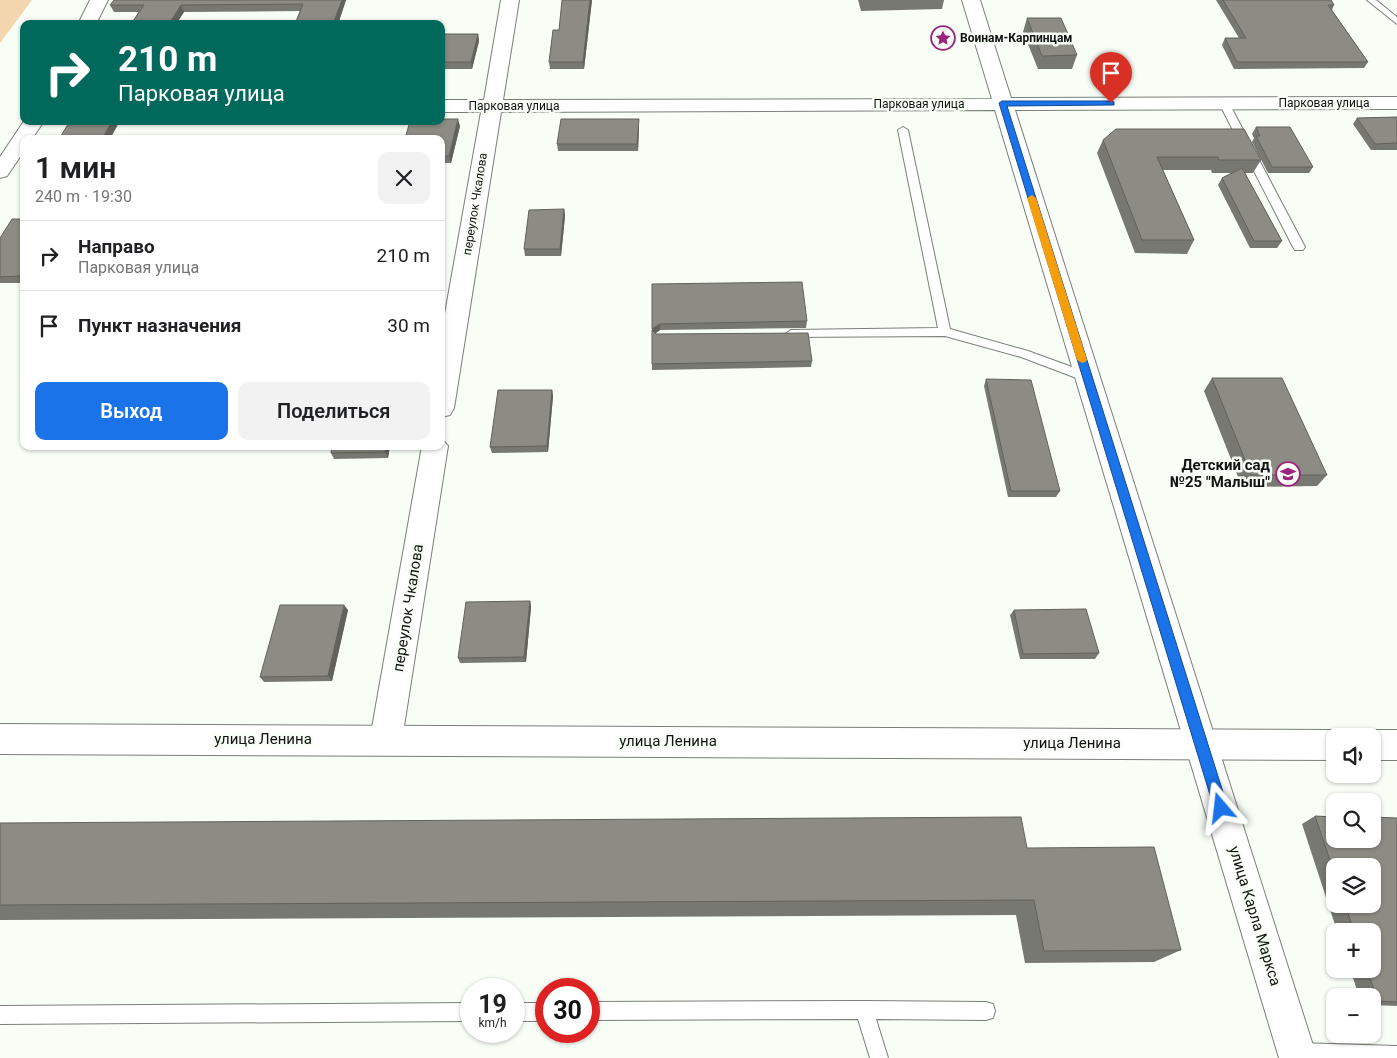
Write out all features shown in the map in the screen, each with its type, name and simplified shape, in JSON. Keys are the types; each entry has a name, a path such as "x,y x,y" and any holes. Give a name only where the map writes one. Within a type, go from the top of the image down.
{"street":[{"path":"89,20 99,0"},
{"name":"переулок Чкалова","path":"445,384 510,0"},
{"name":"улица Карла Маркса","path":"970,0 1298,1055"},
{"name":"Парковая улица","path":"445,106 1397,103"},
{"path":"0,172 20,142"},
{"name":"переулок Чкалова","path":"386,739 434,450"},
{"name":"улица Ленина","path":"0,739 386,739 1326,745"},
{"path":"1381,745 1397,745"}],"lane":[{"path":"1371,0 1397,21"},
{"path":"1224,103 1299,247"},
{"path":"903,130 945,332"},
{"path":"778,334 945,332 1024,354 1087,377"},
{"path":"600,1011 864,1010 986,1012"},
{"path":"864,1010 880,1058"},
{"path":"0,1015 460,1012"},
{"path":"1298,1055 1397,1055"}],"shaded area":[{"path":"0,0 32,0 0,43"}],"building":[{"path":"114,0 342,0 334,20 297,20 303,4 181,5 172,20 134,20 144,5 110,5"},
{"path":"562,0 590,0 583,62 549,62 553,30 559,30"},
{"path":"1223,0 1331,0 1334,5 1328,5 1368,62 1237,62 1225,38 1246,38"},
{"path":"1027,18 1061,18 1077,55 1042,56"},
{"path":"445,34 478,34 471,62 445,62"},
{"path":"1397,117 1397,143 1375,144 1357,118"},
{"path":"445,119 458,119 449,156 445,156 445,135 406,135 409,125 445,125"},
{"path":"561,119 639,119 637,144 557,144"},
{"path":"68,125 110,125 104,135 61,135"},
{"path":"1256,127 1290,127 1313,167 1272,167 1256,136 1260,136"},
{"path":"1116,129 1244,129 1261,160 1219,160 1218,157 1157,157 1194,240 1142,240 1103,140"},
{"path":"1242,168 1282,241 1254,241 1222,178"},
{"path":"564,209 560,249 524,249 529,210"},
{"path":"12,219 20,219 20,276 0,277 0,238"},
{"path":"802,282 807,321 660,324 652,329 652,284"},
{"path":"652,330 656,334 808,333 812,361 652,364"},
{"path":"1212,378 1282,378 1327,475 1251,475"},
{"path":"986,379 1031,380 1060,491 1011,491"},
{"path":"498,390 552,390 547,446 490,447"},
{"path":"331,450 385,450 385,452 331,453"},
{"path":"530,601 524,657 458,658 466,602"},
{"path":"280,605 344,605 328,676 260,677"},
{"path":"1086,609 1099,653 1023,654 1014,610"},
{"path":"1315,816 1326,817 1326,848 1381,848 1381,817 1397,818 1397,1002 1381,1001 1381,988 1374,988 1370,978 1381,978 1381,923 1351,923 1348,913 1381,913 1381,858 1329,858"},
{"path":"1021,817 1027,848 1154,847 1181,950 1044,951 1034,900 0,905 0,823"}],"slow traffic":[{"path":"1032,198 1082,360"}],"place":[{"name":"Воинам-Карпинцам","path":"943,38"},
{"name":"Детский сад №25 \"Малыш\"","path":"1288,474"}],"route":[{"path":"1111,103 1002,103 1221,808"}]}
